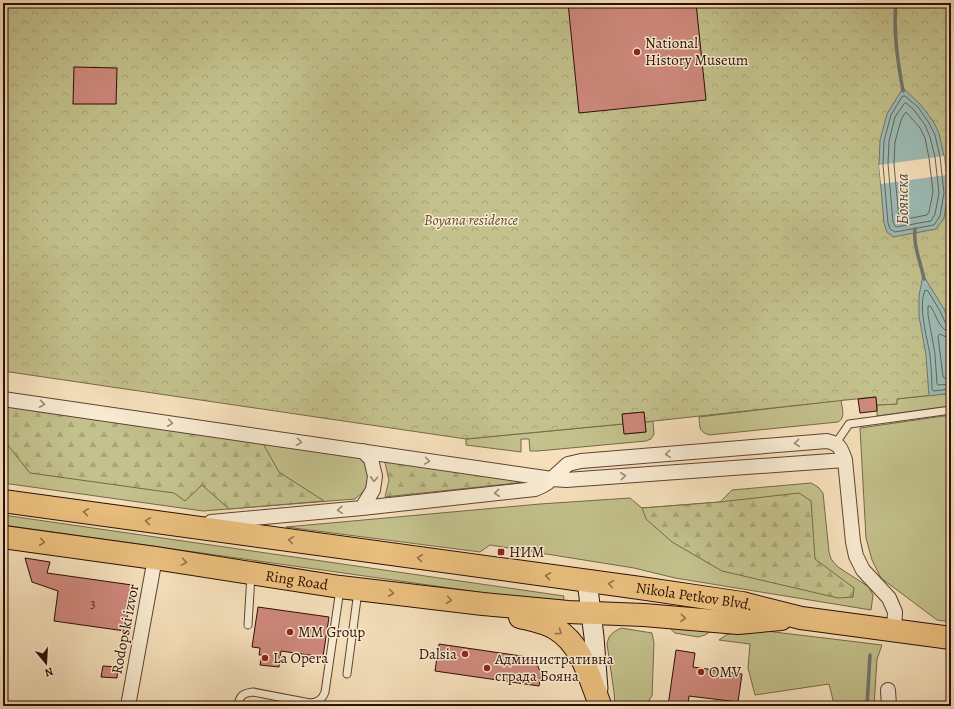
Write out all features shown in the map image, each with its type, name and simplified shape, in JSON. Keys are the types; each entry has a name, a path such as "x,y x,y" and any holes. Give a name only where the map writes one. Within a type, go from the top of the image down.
{"highway":[{"path":"3,500 587,581"},
{"name":"Ring Road","path":"3,537 155,558 349,588 483,604 592,613"},
{"name":"Nikola Petkov Blvd.","path":"587,581 742,603 800,618 951,638"},
{"path":"483,604 506,614 539,622 556,629 567,638 575,646 585,664 600,704"},
{"name":"Nikola Petkov Blvd.","path":"592,613 644,615 738,623 800,618"}],"street":[{"path":"3,398 552,479 584,479 845,460"},
{"path":"180,525 362,508 535,489 552,479 568,464 581,461 827,441 836,443 842,450 845,460 853,542 856,556 863,570 889,598 896,612 894,630"},
{"path":"736,448 731,451 728,457 730,462 738,467"},
{"path":"362,508 373,490 375,476 371,459 363,451"},
{"name":"Rodopski izvor","path":"128,706 155,558"},
{"path":"587,581 592,613 600,704"},
{"path":"888,690 889,706"}],"lane":[{"path":"836,443 849,424 951,410"},
{"path":"248,625 252,573"},
{"path":"347,674 349,588"},
{"path":"238,706 241,696 246,692 310,703 317,702 322,698 325,692 349,588"}],"green space":[{"name":"Boyana residence","path":"3,3 951,3 951,393 897,399 897,404 877,405 875,397 645,422 644,412 623,414 623,424 466,439 3,371"},
{"path":"951,393 951,406 877,416 877,405 897,404 897,399"},
{"path":"841,400 843,415 838,422 709,435 701,430 700,426 699,417"},
{"path":"3,402 364,458 370,481 365,490 355,499 203,511 3,483"},
{"path":"3,402 261,440 279,472 324,501 229,509 202,485 185,501 174,493 30,473 3,439"},
{"path":"951,415 951,622 937,620 881,578 872,560 866,538 860,428"},
{"path":"653,421 654,434 651,439 646,441 530,451 529,439 521,439 521,452 466,445 466,439 623,424 625,434 646,432 645,422"},
{"path":"384,458 535,481 385,497 389,480"},
{"path":"811,483 818,487 823,493 831,559 838,567 869,587 873,595 871,610 675,578 634,568 490,545 480,552 286,527 540,504 630,498 642,508 720,502 732,490"},
{"path":"799,493 811,501 815,559 854,588 853,597 838,598 722,571 672,542 646,519 642,508 720,502"},
{"path":"3,515 564,596 563,604 3,525"},
{"path":"665,624 719,626 705,635 698,637 675,633"},
{"path":"621,628 652,633 654,643 652,696 645,706 615,706 607,644 611,634"},
{"path":"766,631 882,645 877,659 874,706 828,706 834,704 829,684 755,695 748,668 750,644 719,640 726,635 736,632"}],"water":[{"path":"903,88 920,104 933,121 939,133 944,156 948,193 944,218 936,229 893,237 887,232 884,223 879,165 880,140 887,114"},
{"path":"923,275 944,309 951,326 951,393 929,396 926,355 919,316 919,296"}],"pier":[{"path":"944,156 946,175 881,184 879,165"}],"building":[{"name":"National History Museum","path":"568,3 696,3 706,100 579,113"},
{"path":"74,67 117,68 116,104 73,104"},
{"path":"876,397 877,411 860,413 858,399"},
{"path":"644,412 646,432 624,434 622,414"},
{"path":"25,558 50,562 47,573 132,585 125,631 54,621 58,591 32,582"},
{"name":"MM Group","path":"258,607 329,617 323,657 281,651 279,667 260,665 262,655 259,655 260,648 252,647"},
{"name":"Административна сграда Бояна","path":"439,644 528,657 537,664 541,674 539,686 435,671"},
{"path":"676,650 695,653 693,667 742,674 738,702 689,696 688,706 668,706"},
{"path":"103,666 118,667 117,678 101,677"}],"waterway":[{"name":"Боянска","path":"896,3 896,36 903,91"},
{"name":"Боянска","path":"915,229 916,248 924,279"},
{"name":"Боянска","path":"867,706 870,655"}],"place":[{"name":"National History Museum","path":"637,52"},
{"name":"НИМ","path":"501,552"},
{"name":"MM Group","path":"290,632"},
{"name":"Dalsia","path":"465,654"},
{"name":"La Opera","path":"265,658"},
{"name":"Административна сграда Бояна","path":"487,668"},
{"name":"OMV","path":"701,672"}]}
